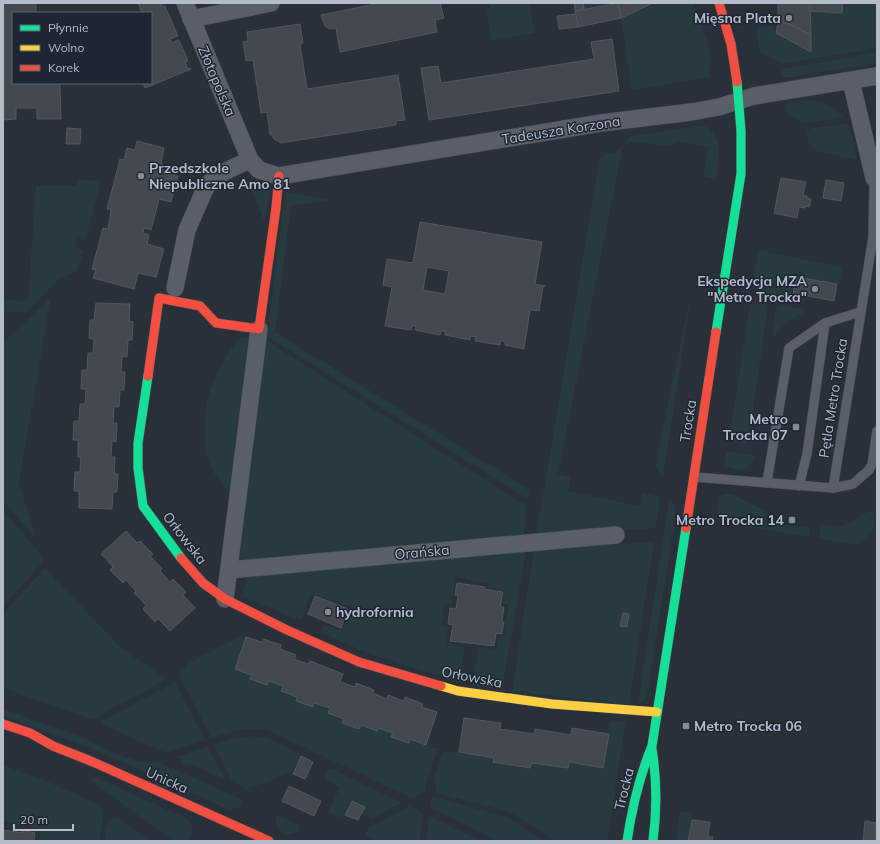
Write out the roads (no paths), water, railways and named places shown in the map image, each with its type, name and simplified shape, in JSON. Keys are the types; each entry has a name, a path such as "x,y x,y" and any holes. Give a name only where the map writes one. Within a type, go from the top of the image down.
{"street":[{"name":"Złotopolska","path":"185,3 250,160"},
{"path":"191,19 270,3"},
{"name":"Trocka","path":"627,841 636,793 644,765 652,746 741,174 742,136 739,100 730,37 719,3"},
{"name":"Tadeusza Korzona","path":"250,160 259,170 279,176 601,123 690,112 719,107 754,96 877,76"},
{"path":"851,81 876,182"},
{"path":"176,288 188,230 205,189 215,178 250,160"},
{"path":"225,599 279,176"},
{"name":"Orłowska","path":"259,329 216,323 200,306 159,298 138,443 138,468 143,506 172,547 203,582 225,599 288,630 359,662 458,691 552,704 657,712"},
{"name":"Orańska","path":"228,570 616,535"},
{"name":"Unicka","path":"3,724 30,732 53,746 93,762 269,841"},
{"name":"Unicka","path":"25,742 53,746"},
{"name":"Trocka","path":"652,746 658,792 653,841"}],"lane":[{"name":"Pętla Metro Trocka","path":"833,488 873,238 876,182"},
{"name":"Pętla Metro Trocka","path":"767,482 789,348 825,323 860,312"},
{"name":"Pętla Metro Trocka","path":"799,486 807,454 825,323"},
{"path":"694,477 833,488 853,484 869,470 872,464 877,431"}],"place":[{"name":"Mięsna Plata","path":"789,18"},
{"name":"Przedszkole Niepubliczne Amo 81","path":"141,176"},
{"name":"Ekspedycja MZA \"Metro Trocka\"","path":"815,289"},
{"name":"Metro Trocka 07","path":"796,427"},
{"name":"Metro Trocka 14","path":"792,520"},
{"name":"hydrofornia","path":"328,612"},
{"name":"Metro Trocka 06","path":"686,726"}]}
